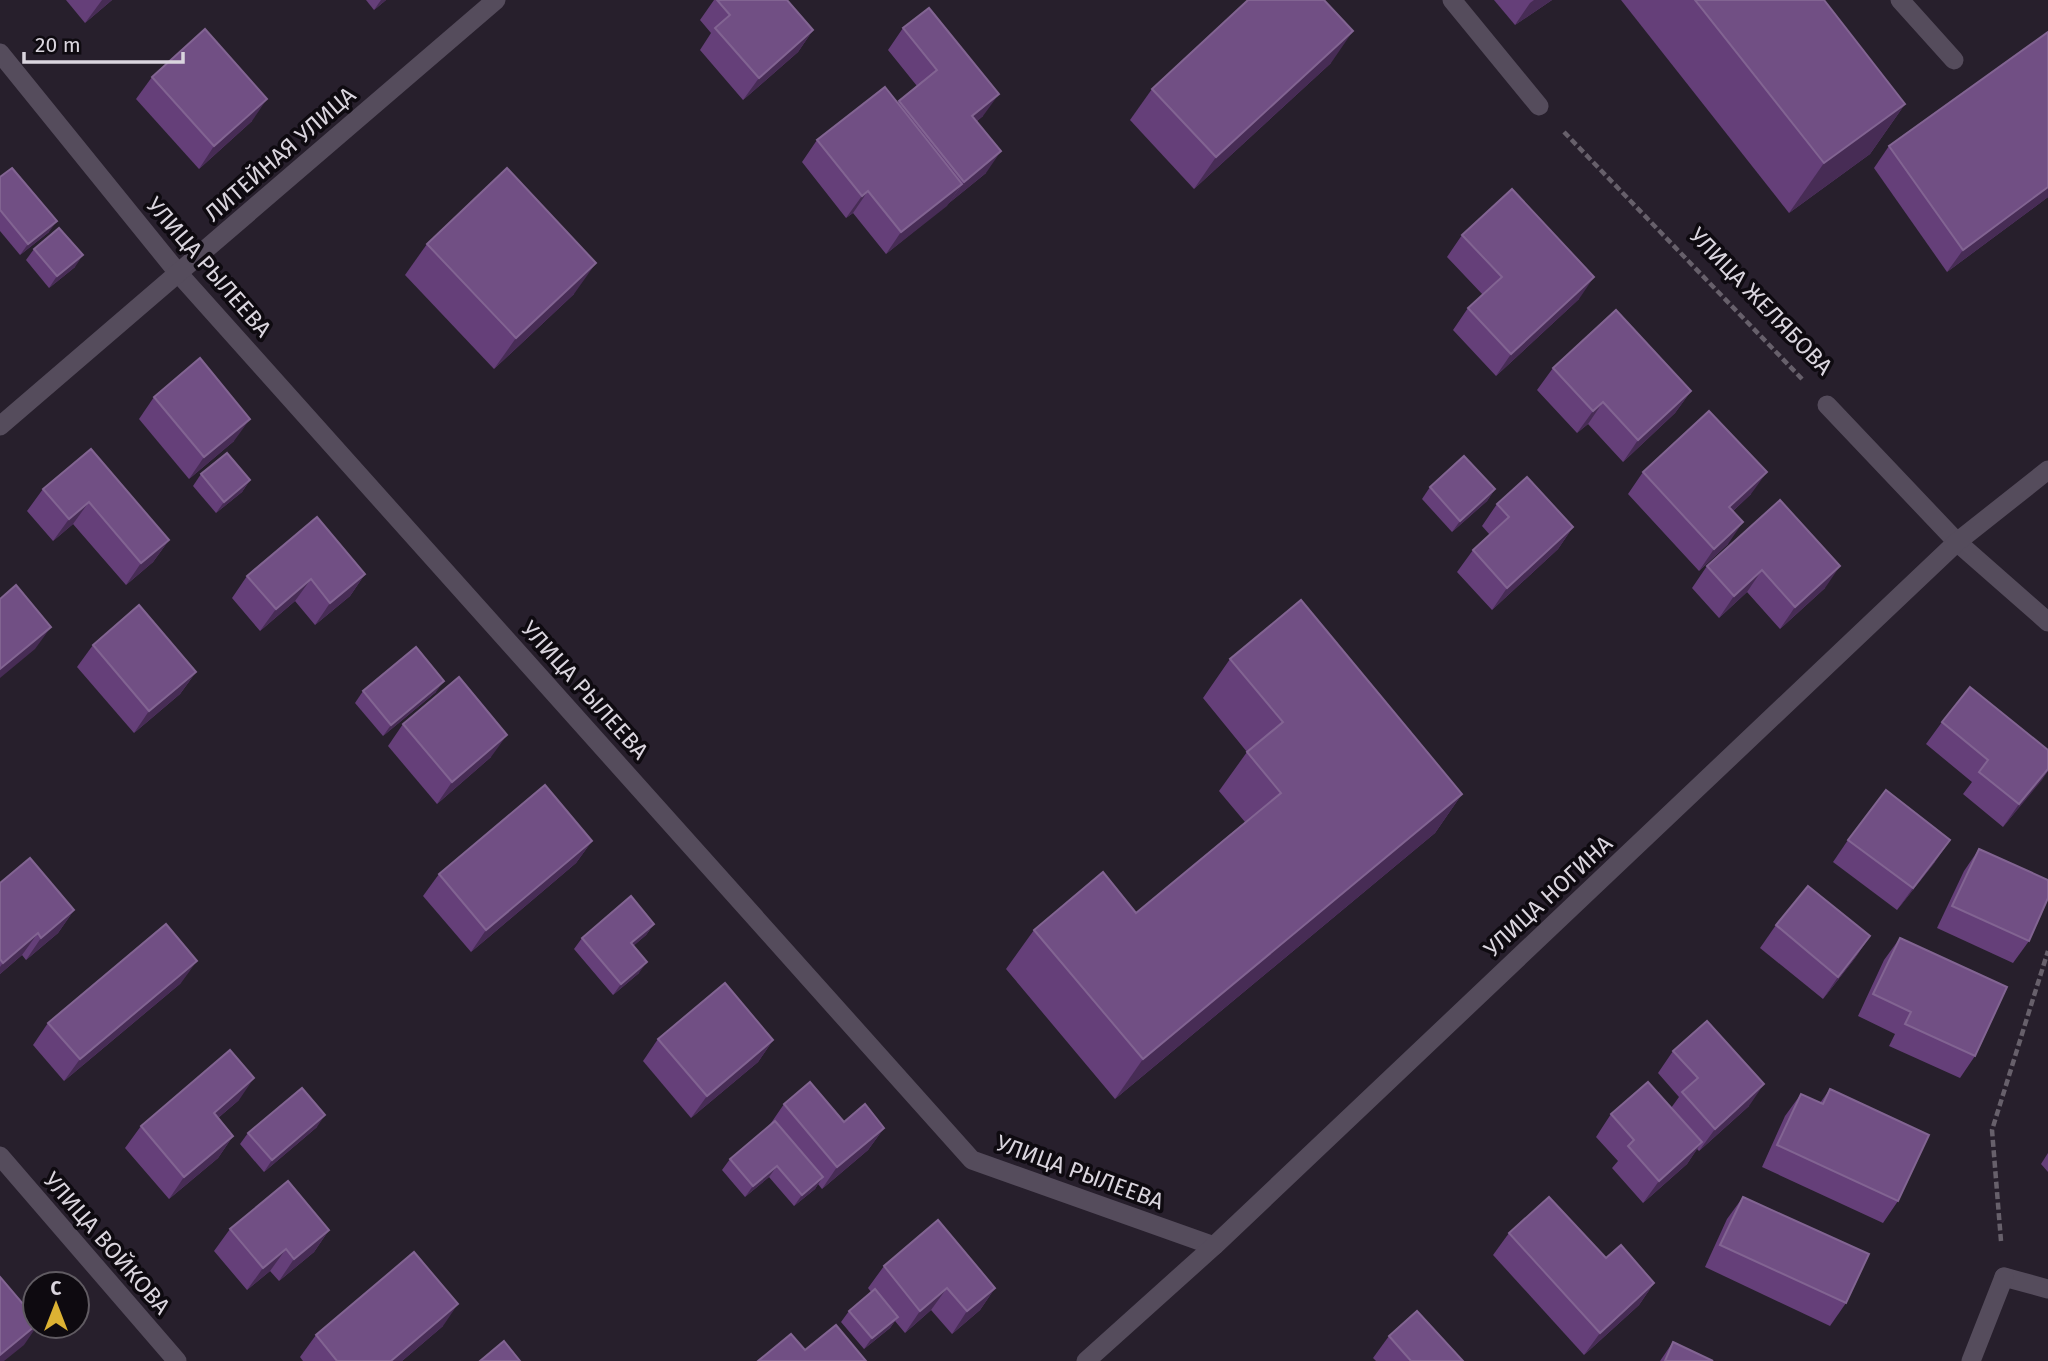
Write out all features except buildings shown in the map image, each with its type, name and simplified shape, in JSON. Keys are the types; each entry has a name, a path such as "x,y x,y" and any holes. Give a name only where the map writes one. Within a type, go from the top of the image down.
{"street":[{"name":"ЛИТЕЙНАЯ УЛИЦА","path":"0,426 496,0"},
{"path":"1452,0 1539,106"},
{"path":"1900,0 1954,60"},
{"name":"УЛИЦА РЫЛЕЕВА","path":"0,53 179,274 972,1160 1214,1246"},
{"name":"УЛИЦА ЖЕЛЯБОВА","path":"1827,405 1957,542 2048,622"},
{"name":"УЛИЦА НОГИНА","path":"1086,1361 1214,1246 1957,542 2048,470"},
{"name":"УЛИЦА ВОЙКОВА","path":"0,1156 177,1361"},
{"path":"1971,1361 2004,1277 2048,1289"}],"path":[{"name":"УЛИЦА ЖЕЛЯБОВА","path":"1539,106 1827,405"},
{"path":"2004,1277 1992,1130 2048,951"}]}
